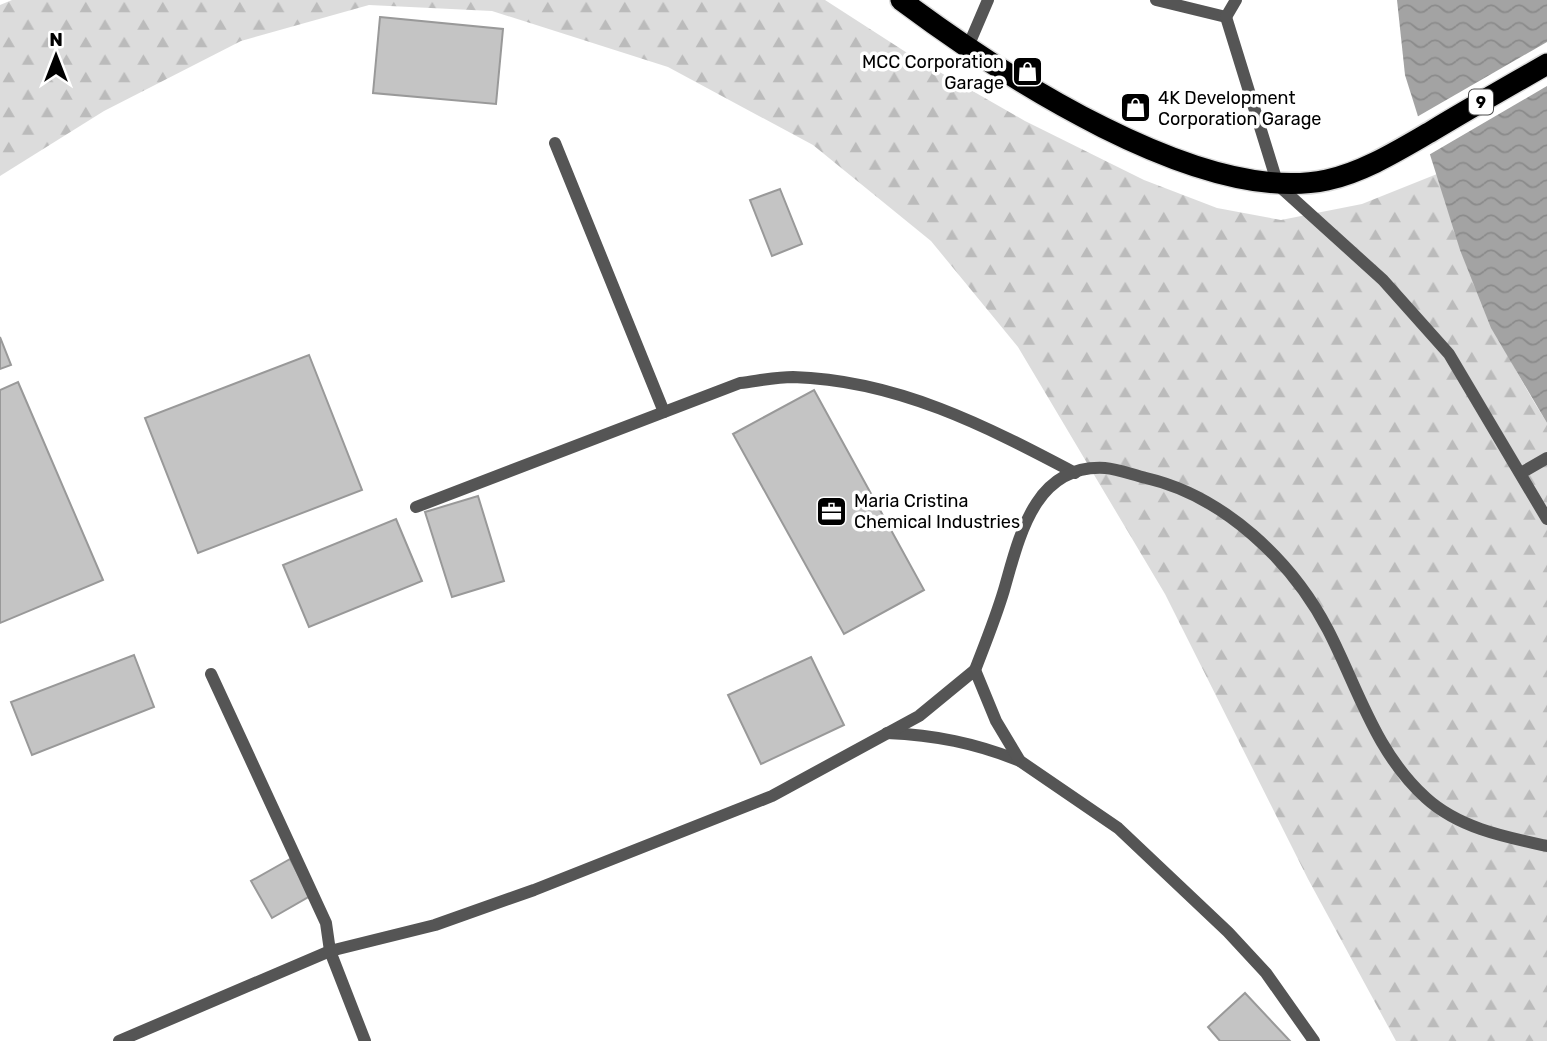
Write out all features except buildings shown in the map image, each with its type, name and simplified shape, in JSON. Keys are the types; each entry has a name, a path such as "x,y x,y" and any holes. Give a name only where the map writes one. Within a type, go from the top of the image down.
{"highway":[{"name":"9","path":"901,0 967,49 1055,102 1195,167 1278,185 1327,180 1372,164 1547,64"}],"lane":[{"path":"967,49 988,0"},
{"path":"1156,0 1226,17"},
{"path":"1236,0 1226,17 1278,185 1383,280 1449,354 1547,519"},
{"path":"555,144 664,412"},
{"path":"416,507 740,383 791,377 858,383 924,401 992,429 1075,473"},
{"path":"1521,474 1547,458"},
{"path":"119,1041 330,951 435,925 534,890 772,796 919,716 975,670 1003,594 1023,523 1048,487 1075,473 1104,468 1158,481 1195,498 1246,528 1295,579 1328,629 1386,751 1427,799 1486,833 1547,846"},
{"path":"975,670 996,721 1020,761"},
{"path":"211,674 326,923 330,951 365,1041"},
{"path":"887,733 950,737 1020,761 1118,828 1228,932 1266,973 1314,1041"}],"green space":[{"path":"12,0 825,0 915,58 1025,121 1144,180 1217,208 1281,220 1362,204 1437,174 1483,302 1513,364 1547,423 1547,1041 1396,1041 1308,879 1165,594 1018,347 931,241 813,145 668,67 492,11 369,5 241,41 104,111 0,176 0,5"}],"water":[{"path":"1397,0 1547,0 1547,423 1491,328 1460,250 1405,75"}],"pier":[{"path":"1547,42 1547,86 1427,156 1415,118"}],"place":[{"name":"MCC Corporation Garage","path":"1027,72"},
{"name":"4K Development Corporation Garage","path":"1135,108"},
{"name":"Maria Cristina Chemical Industries","path":"831,511"}]}
